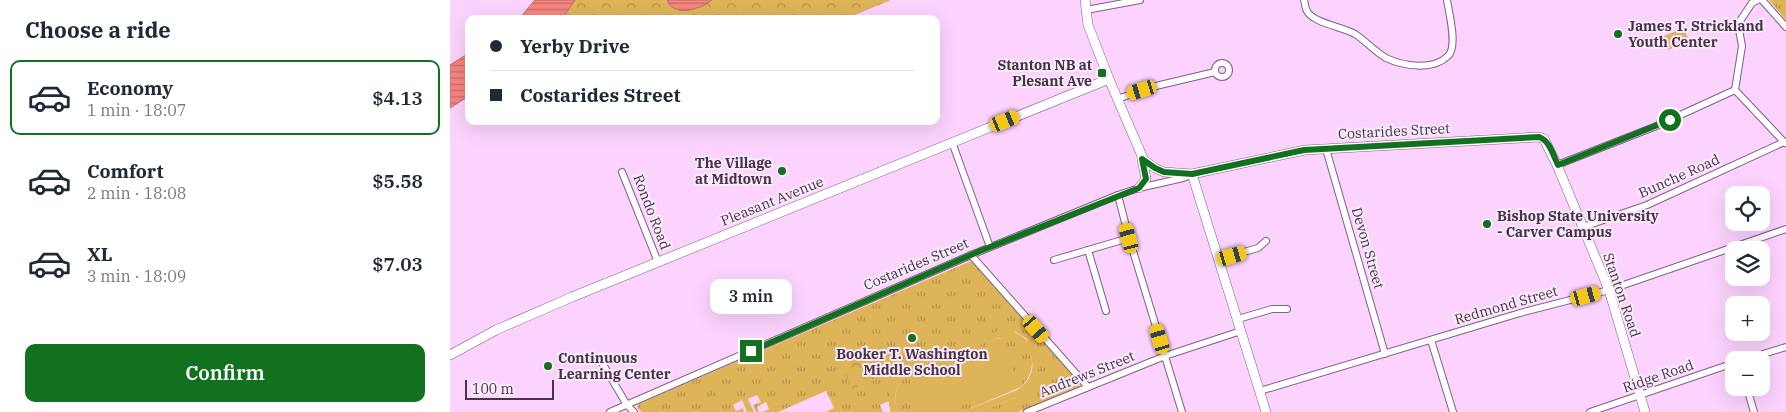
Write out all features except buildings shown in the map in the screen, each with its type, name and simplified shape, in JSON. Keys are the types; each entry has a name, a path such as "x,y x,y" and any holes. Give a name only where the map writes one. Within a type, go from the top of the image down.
{"street":[{"path":"1085,0 1088,25 1142,159 1146,179 1139,188"},
{"path":"1086,10 1140,0"},
{"path":"1304,0 1307,11 1312,17 1354,34 1385,57 1404,64 1419,66 1438,63 1449,56 1453,46 1447,0"},
{"path":"1735,90 1742,46 1738,24 1752,3 1758,0"},
{"path":"1762,0 1786,27"},
{"path":"1117,99 1156,86 1215,72"},
{"name":"Pleasant Avenue","path":"450,355 496,330 572,297 1109,79"},
{"path":"1735,90 1785,143"},
{"path":"1558,165 1654,127 1735,90"},
{"name":"Stanton Road","path":"1539,137 1548,143 1558,165 1608,290 1645,412"},
{"name":"Costarides Street","path":"610,412 971,255 1139,188 1179,179 1192,174 1304,150 1539,137"},
{"path":"952,142 990,247"},
{"name":"Bunche Road","path":"1583,228 1647,205 1785,143"},
{"name":"Devon Street","path":"1326,149 1385,354"},
{"path":"1142,159 1164,172 1192,174 1266,412"},
{"path":"1142,159 1150,170 1157,175 1164,178 1179,179"},
{"name":"Rondo Road","path":"622,172 658,262"},
{"path":"1118,195 1129,238 1182,412"},
{"name":"Redmond Street","path":"1260,392 1520,313 1608,290 1786,229"},
{"path":"1054,260 1129,238"},
{"path":"1219,259 1258,248 1266,241"},
{"path":"1088,250 1106,311"},
{"path":"971,255 1088,387"},
{"path":"1238,319 1272,309 1287,309"},
{"name":"Andrews Street","path":"1027,412 1165,356 1241,330"},
{"path":"1431,340 1452,412"},
{"path":"1770,352 1786,347"},
{"path":"601,361 627,405 634,412"},
{"name":"Ridge Road","path":"1590,412 1725,366"},
{"path":"1749,396 1754,412"}],"green space":[{"path":"575,0 891,0 855,15 564,15"},
{"path":"1769,0 1786,0 1786,20"},
{"path":"1683,28 1689,40 1668,50 1662,37"},
{"name":"Booker T. Washington Middle School","path":"971,261 1080,382 1079,387 1018,412 979,412 1020,394 1032,383 1037,375 1027,339 1014,331 905,370 889,401 880,405 883,412 826,412 834,408 826,391 778,412 762,412 769,409 766,402 757,407 759,412 756,412 753,405 761,402 757,395 748,399 754,412 747,412 742,400 733,405 736,411 743,408 744,412 642,412 637,407 638,404"},
{"path":"1019,322 1022,327 1014,332 1029,343 1034,350 1038,366 1033,382 1024,393 982,411 962,412 1017,390 1026,382 1031,374 1031,356 1026,348 1019,342 1009,338 998,338 908,374 896,391 895,401 898,412 891,412 889,406 890,389 905,370"},
{"path":"1005,337 1022,343 1028,349 1031,356 1031,372 1021,387 962,412 898,412 895,401 896,391 908,374 992,340"},
{"path":"1002,343 1018,383 946,412 924,412 910,380"},
{"path":"872,356 881,378 851,389 843,368"}],"shaded area":[{"path":"535,0 575,0 565,15 522,15"},
{"path":"667,0 712,0 695,9 681,10 670,6"},
{"path":"465,56 465,99 450,108 450,65"}],"place":[{"name":"James T. Strickland Youth Center","path":"1618,34"},
{"name":"Stanton NB at Plesant Ave","path":"1102,73"},
{"name":"The Village at Midtown","path":"782,171"},
{"name":"Bishop State University - Carver Campus","path":"1487,224"},
{"name":"Booker T. Washington Middle School","path":"912,338"},
{"name":"Continuous Learning Center","path":"548,366"}],"route":[{"path":"751,351 980,251 1139,188 1146,179 1142,159 1164,172 1192,174 1304,150 1539,137 1548,143 1558,165 1670,120"}]}
